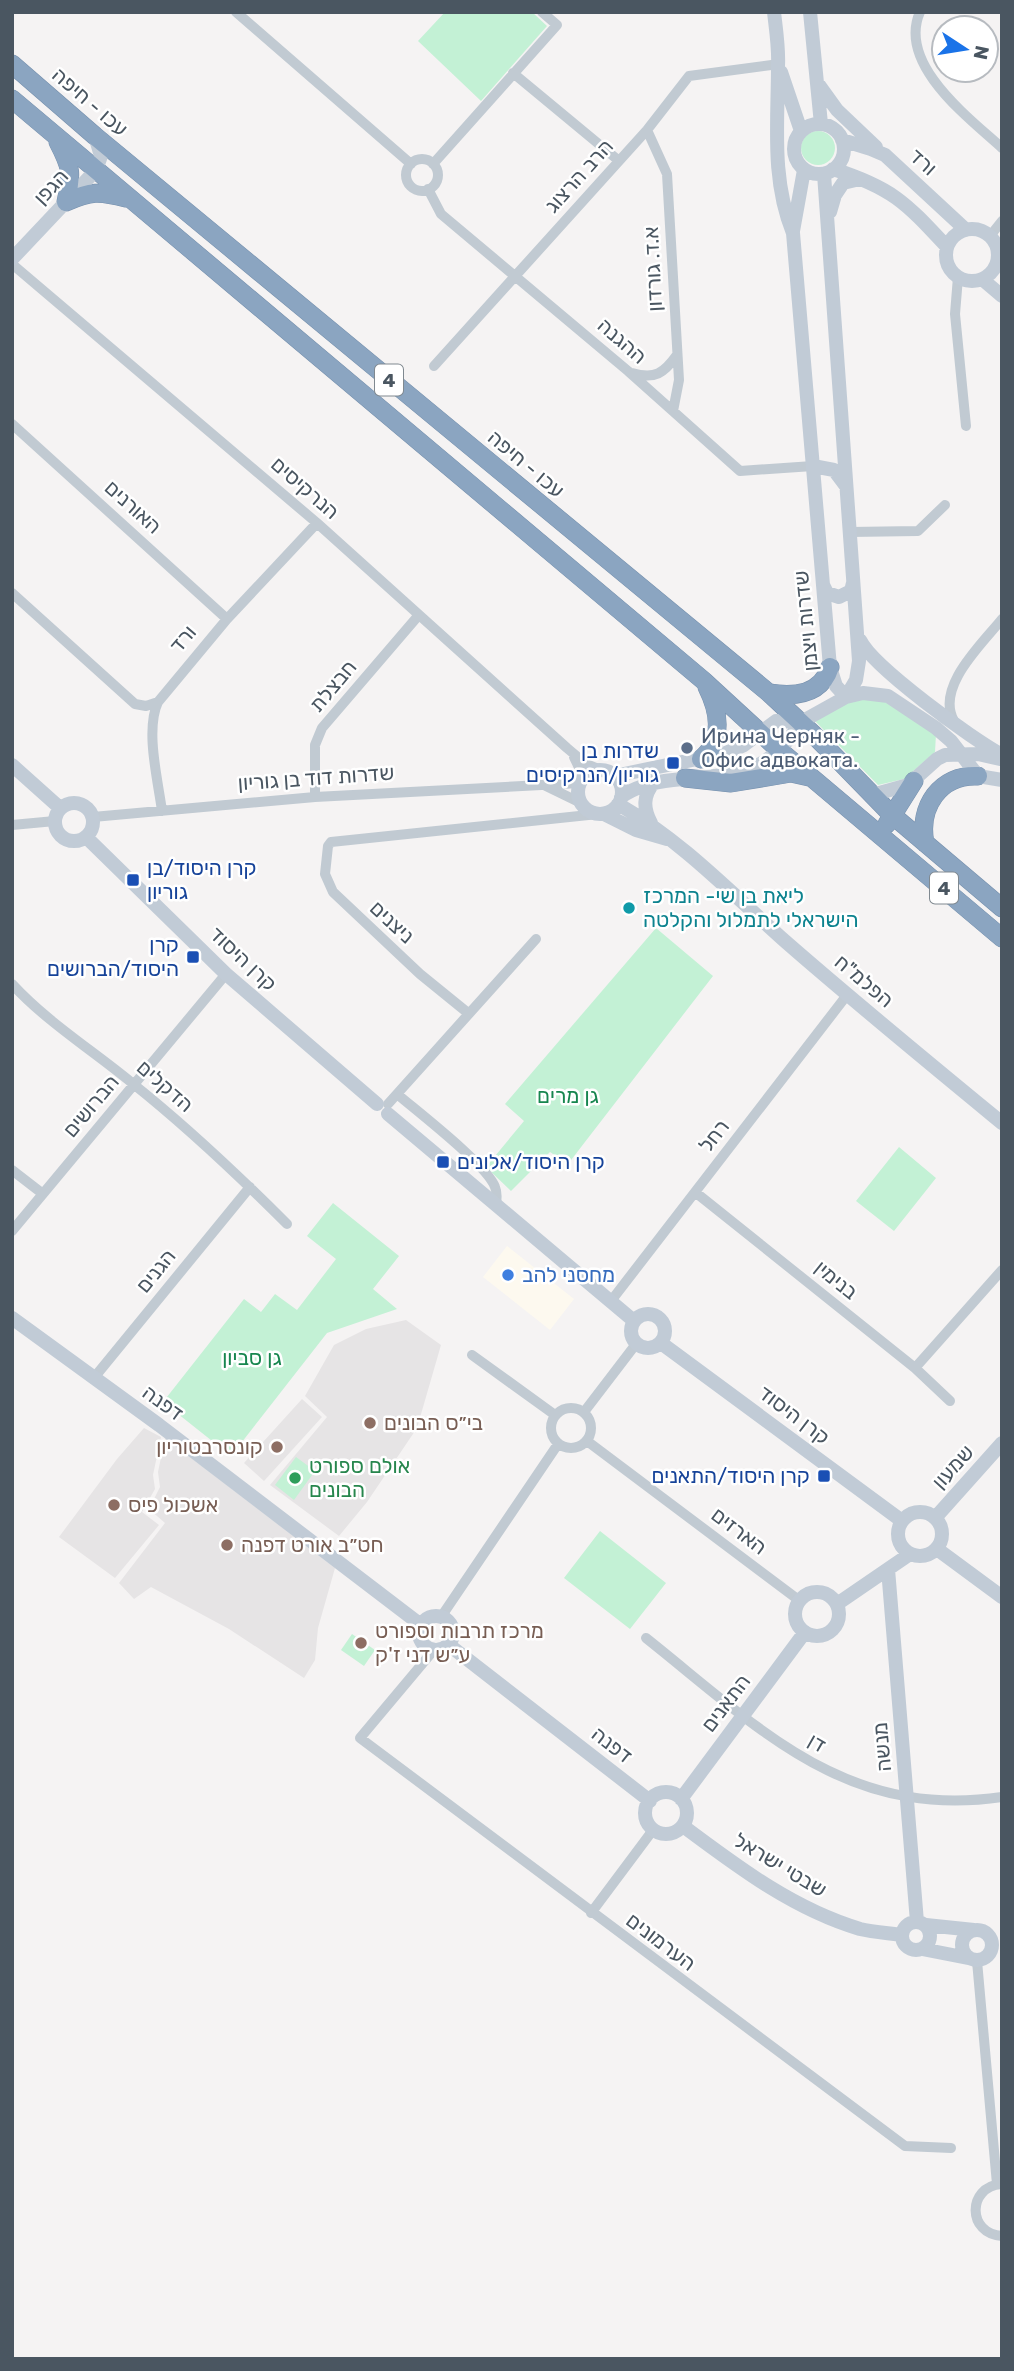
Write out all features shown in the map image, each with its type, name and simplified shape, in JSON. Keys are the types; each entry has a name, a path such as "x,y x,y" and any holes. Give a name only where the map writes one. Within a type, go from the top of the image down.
{"highway":[{"name":"עכו - חיפה","path":"12,64 95,136 769,693 891,814 1002,908"},
{"name":"4","path":"12,99 704,681 779,750 1002,938"},
{"path":"57,139 72,175 66,202"},
{"path":"66,202 99,191 131,199"},
{"path":"769,693 790,695 812,690 822,682 830,667"},
{"path":"702,760 714,744 719,723 717,710 704,681"},
{"path":"685,779 731,783 791,773 813,778"},
{"path":"925,842 925,818 934,794 940,787 956,778 978,776"},
{"path":"885,838 887,821 914,781"}],"street":[{"path":"236,12 411,164"},
{"path":"433,164 557,25 542,12"},
{"name":"שדרות ויצמן","path":"774,12 779,64 776,134 779,183 793,233 830,667 836,686 846,697"},
{"path":"810,12 821,124"},
{"path":"920,12 915,24 914,41 928,72 957,106 1002,148"},
{"path":"779,64 801,131"},
{"name":"הרב הרצוג","path":"434,366 647,130 689,76 779,64"},
{"path":"513,73 618,160"},
{"path":"817,81 837,110 885,155"},
{"path":"829,172 810,173 795,159 794,144 801,131 814,124 834,129 842,141 842,156 829,172 828,223 857,632 858,671 853,689 846,697"},
{"name":"א.ד. גורדון","path":"647,130 667,174 679,380 673,411"},
{"name":"הגפן","path":"12,262 96,170 101,156 95,136"},
{"name":"ורד","path":"842,141 885,155 966,230"},
{"path":"420,159 433,164 438,178 428,190 418,190 409,184 407,173 411,164 420,159"},
{"path":"793,233 804,170"},
{"name":"ורד","path":"829,172 866,179 894,194 947,247"},
{"path":"828,223 835,195 843,183 850,179 866,179"},
{"name":"ההגנה","path":"428,190 441,214 628,371 740,471 813,466"},
{"path":"990,236 1002,221"},
{"path":"975,229 990,236 1000,260 995,267 982,279 966,281 958,277 948,264 947,247 951,239 966,230 975,229"},
{"name":"הנרקיסים","path":"12,262 317,523 567,748 586,764 606,772"},
{"path":"958,277 955,314 966,426"},
{"path":"982,279 1002,296"},
{"path":"628,371 652,377 664,372 677,355"},
{"name":"האורנים","path":"12,424 227,619"},
{"path":"813,466 834,470 846,487"},
{"path":"850,532 918,531 945,505"},
{"name":"ורד","path":"158,702 227,619 317,523"},
{"path":"823,585 827,593 839,597 851,591 853,581"},
{"path":"12,593 135,704 146,706 158,702"},
{"name":"חבצלת","path":"315,797 315,746 322,728 418,616"},
{"path":"956,725 949,702 956,679 1002,620"},
{"path":"857,632 867,653 875,660 956,725 1002,757"},
{"path":"801,722 776,721 735,749 702,760 619,775 594,771 582,780 578,790 581,803 591,812 601,814 634,789 654,782 727,775 752,767 771,759 801,722 846,697 863,694 888,696 951,741 978,776 1002,780"},
{"path":"158,702 153,715 153,732 162,811"},
{"path":"936,728 941,742 937,759"},
{"name":"הנרקיסים","path":"567,748 582,780"},
{"path":"872,795 896,790 914,781 937,759 961,753 1002,757"},
{"path":"12,765 58,814"},
{"path":"606,772 621,785 620,801"},
{"name":"שדרות דוד בן גוריון","path":"93,817 315,797 542,785 582,780"},
{"path":"650,823 644,808 654,782"},
{"name":"שדרות דוד בן גוריון","path":"542,785 581,803"},
{"name":"הפלמ\"ח","path":"620,801 671,840 847,995 1002,1123"},
{"path":"12,825 58,814 76,802 87,807 93,817 92,830 86,837 75,841 64,838 56,827 58,814"},
{"name":"הפלמ\"ח","path":"601,814 636,830 671,840"},
{"name":"ניצנים","path":"468,1013 420,974 333,892 327,884 324,862 326,849 331,842 601,814"},
{"name":"קרן היסוד","path":"86,837 226,974 388,1104 496,1203 634,1321"},
{"path":"496,1203 495,1185 483,1168 388,1104 536,939"},
{"name":"הברושים","path":"12,1231 226,974"},
{"name":"הדקלים","path":"12,984 50,1020 134,1084 250,1187 287,1224"},
{"name":"רחל","path":"611,1301 847,995"},
{"path":"12,1170 43,1194"},
{"name":"הגנים","path":"93,1378 250,1187"},
{"name":"בנימין","path":"695,1192 915,1368 950,1401"},
{"path":"915,1368 1002,1270"},
{"path":"643,1314 659,1318 665,1333 661,1343 646,1349 636,1344 631,1335 634,1321 643,1314"},
{"name":"דפנה","path":"12,1318 159,1425 421,1625"},
{"name":"קרן היסוד","path":"661,1343 902,1521"},
{"path":"584,1412 636,1344"},
{"path":"472,1354 555,1415"},
{"path":"571,1407 584,1412 591,1428 587,1441 571,1449 558,1444 550,1428 555,1415 571,1407"},
{"name":"הארזים","path":"587,1441 800,1601"},
{"path":"441,1617 558,1444"},
{"name":"שמעון","path":"935,1518 1001,1445"},
{"path":"914,1513 929,1514 935,1518 940,1523 942,1536 937,1549 924,1556 910,1554 900,1543 899,1528 902,1521 914,1513"},
{"path":"937,1549 1002,1597"},
{"path":"837,1604 910,1554"},
{"name":"מנשה","path":"888,1569 907,1798 921,1923"},
{"path":"819,1592 832,1598 837,1604 838,1618 832,1630 819,1636 805,1632 797,1621 800,1601 812,1593 819,1592"},
{"path":"430,1617 441,1617 450,1623 454,1635 449,1646 433,1651 421,1641 421,1625 430,1617"},
{"name":"התאנים","path":"681,1799 805,1632"},
{"name":"דן","path":"646,1638 743,1716 814,1765 860,1785 907,1798 969,1802 1002,1797"},
{"name":"דפנה","path":"449,1646 650,1801"},
{"name":"הערמונים","path":"433,1651 360,1738 905,2146 951,2148"},
{"path":"662,1793 669,1793 681,1799 687,1809 683,1826 666,1834 653,1830 646,1819 650,1801 662,1793"},
{"name":"שבטי ישראל","path":"683,1826 760,1881 811,1911 861,1929 902,1936"},
{"path":"591,1913 653,1830"},
{"path":"921,1923 930,1938 922,1949"},
{"path":"921,1923 974,1930 984,1931 997,1942 987,1957 973,1959 908,1948 902,1936 909,1924 921,1923"},
{"path":"974,1930 963,1939 962,1949 973,1959 999,2184 981,2192 975,2209 980,2226 987,2232 1002,2236"}],"shaded area":[{"path":"507,1246 574,1299 550,1330 483,1277"},
{"name":"בי״ס הבונים","path":"406,1320 441,1345 417,1428 367,1502 339,1536 270,1485 327,1417 305,1396 334,1345 366,1329"},
{"name":"קונסרבטוריון","path":"302,1399 322,1417 264,1481 244,1463"},
{"name":"אשכול פיס","path":"144,1428 161,1437 153,1475 155,1489 142,1512 159,1525 115,1578 59,1537 117,1459"},
{"name":"חט״ב אורט דפנה","path":"165,1438 335,1568 318,1628 315,1660 304,1678 229,1629 151,1587 134,1599 119,1583 165,1523 149,1509 160,1487 158,1472"}],"green space":[{"path":"445,12 532,12 547,26 481,101 418,41"},
{"path":"818,131 830,136 835,148 830,160 818,165 806,160 801,148 806,136"},
{"path":"859,699 887,699 936,734 935,752 904,779 878,785 814,720 845,703"},
{"name":"גן מרים","path":"656,928 713,976 568,1164 550,1152 511,1191 486,1167 524,1121 505,1104"},
{"path":"899,1147 936,1178 894,1231 856,1201"},
{"name":"גן סביון","path":"333,1203 399,1256 373,1289 397,1309 327,1333 231,1456 163,1402 244,1299 261,1312 275,1294 297,1310 336,1259 307,1236"},
{"name":"אולם ספורט הבונים","path":"296,1457 315,1471 294,1500 275,1485"},
{"path":"600,1531 666,1583 630,1629 564,1578"},
{"path":"352,1634 375,1650 364,1666 341,1650"}],"place":[{"name":"Ирина Черняк - Офис адвоката.","path":"687,748"},
{"name":"שדרות בן גוריון/הנרקיסים","path":"673,763"},
{"name":"קרן היסוד/בן גוריון","path":"133,880"},
{"name":"ליאת בן שי- המרכז הישראלי לתמלול והקלטה","path":"629,908"},
{"name":"קרן היסוד/הברושים","path":"193,957"},
{"name":"קרן היסוד/אלונים","path":"443,1162"},
{"name":"מחסני להב","path":"508,1275"},
{"name":"בי״ס הבונים","path":"370,1423"},
{"name":"קונסרבטוריון","path":"277,1447"},
{"name":"קרן היסוד/התאנים","path":"824,1476"},
{"name":"אולם ספורט הבונים","path":"295,1478"},
{"name":"אשכול פיס","path":"114,1505"},
{"name":"חט״ב אורט דפנה","path":"227,1545"},
{"name":"מרכז תרבות וספורט ע״ש דני ז'ק","path":"361,1643"}]}
